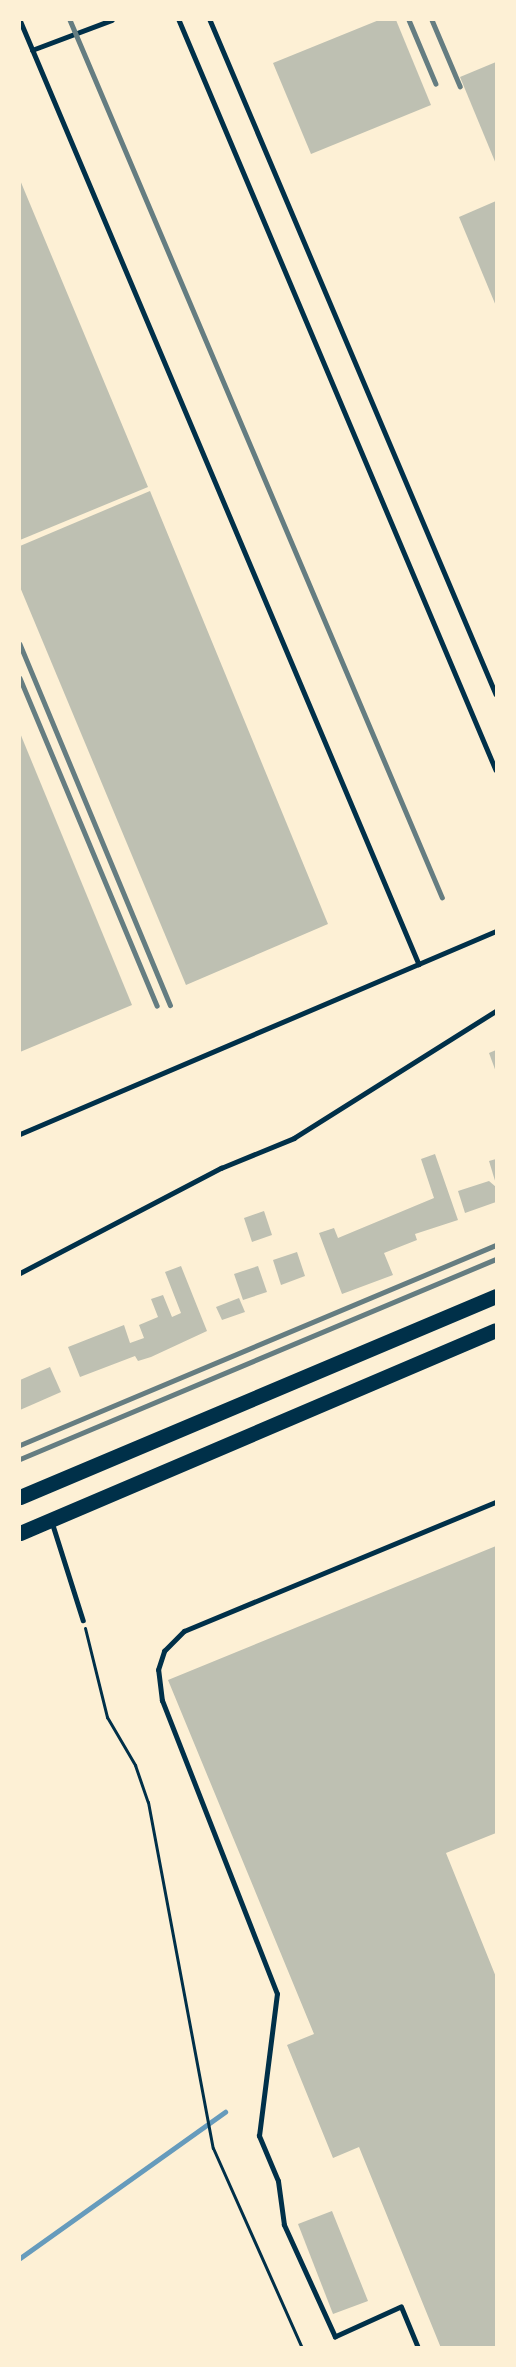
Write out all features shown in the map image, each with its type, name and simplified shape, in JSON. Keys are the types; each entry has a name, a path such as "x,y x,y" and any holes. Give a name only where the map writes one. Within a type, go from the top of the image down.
{"main road":[{"path":"20,1497 496,1296"},
{"path":"20,1533 496,1330"}],"lane":[{"path":"20,20 419,964"},
{"path":"32,50 112,20"},
{"path":"179,20 496,770"},
{"path":"210,20 496,694"},
{"path":"20,1134 496,931"},
{"path":"20,1273 221,1168 294,1138 496,1011"},
{"path":"418,2348 401,2307 335,2337 285,2225 278,2181 259,2136 277,1994 162,1701 158,1670 170,1642 184,1630 496,1502"},
{"path":"51,1520 83,1620"}],"path":[{"path":"83,1620 107,1717 135,1765 148,1802 210,2131 302,2348"}],"building":[{"path":"379,20 396,20 431,105 311,154 273,63"},
{"path":"496,62 496,164 460,77"},
{"path":"20,180 148,487 20,540"},
{"path":"496,201 496,306 459,217"},
{"path":"150,491 328,924 186,985 20,587 20,546"},
{"path":"20,733 132,1005 20,1052"},
{"path":"496,1050 496,1072 489,1053"},
{"path":"435,1154 458,1220 415,1234 417,1240 384,1253 393,1275 342,1294 319,1233 334,1228 338,1238 434,1198 421,1159"},
{"path":"496,1159 496,1184 489,1161"},
{"path":"489,1181 496,1187 496,1202 465,1213 458,1191"},
{"path":"264,1211 272,1235 252,1242 244,1218"},
{"path":"297,1252 305,1276 281,1285 273,1260"},
{"path":"181,1266 207,1331 151,1357 138,1361 135,1356 80,1377 68,1347 124,1325 130,1343 144,1338 139,1325 158,1317 151,1299 163,1295 172,1317 181,1313 165,1272"},
{"path":"258,1266 267,1292 243,1300 234,1274"},
{"path":"239,1298 245,1312 222,1320 216,1307"},
{"path":"50,1367 61,1392 20,1410 20,1380"},
{"path":"496,1546 496,1833 446,1853 496,1977 496,2348 441,2348 359,2147 333,2158 287,2045 314,2034 168,1680"},
{"path":"332,2211 368,2301 333,2314 298,2224"}],"waterway":[{"path":"20,2258 225,2112"}],"railway":[{"path":"70,20 442,897"},
{"path":"409,20 436,84"},
{"path":"432,20 460,86"},
{"path":"20,644 170,1005"},
{"path":"20,678 157,1006"},
{"path":"20,1445 496,1245"},
{"path":"20,1459 496,1259"}]}
